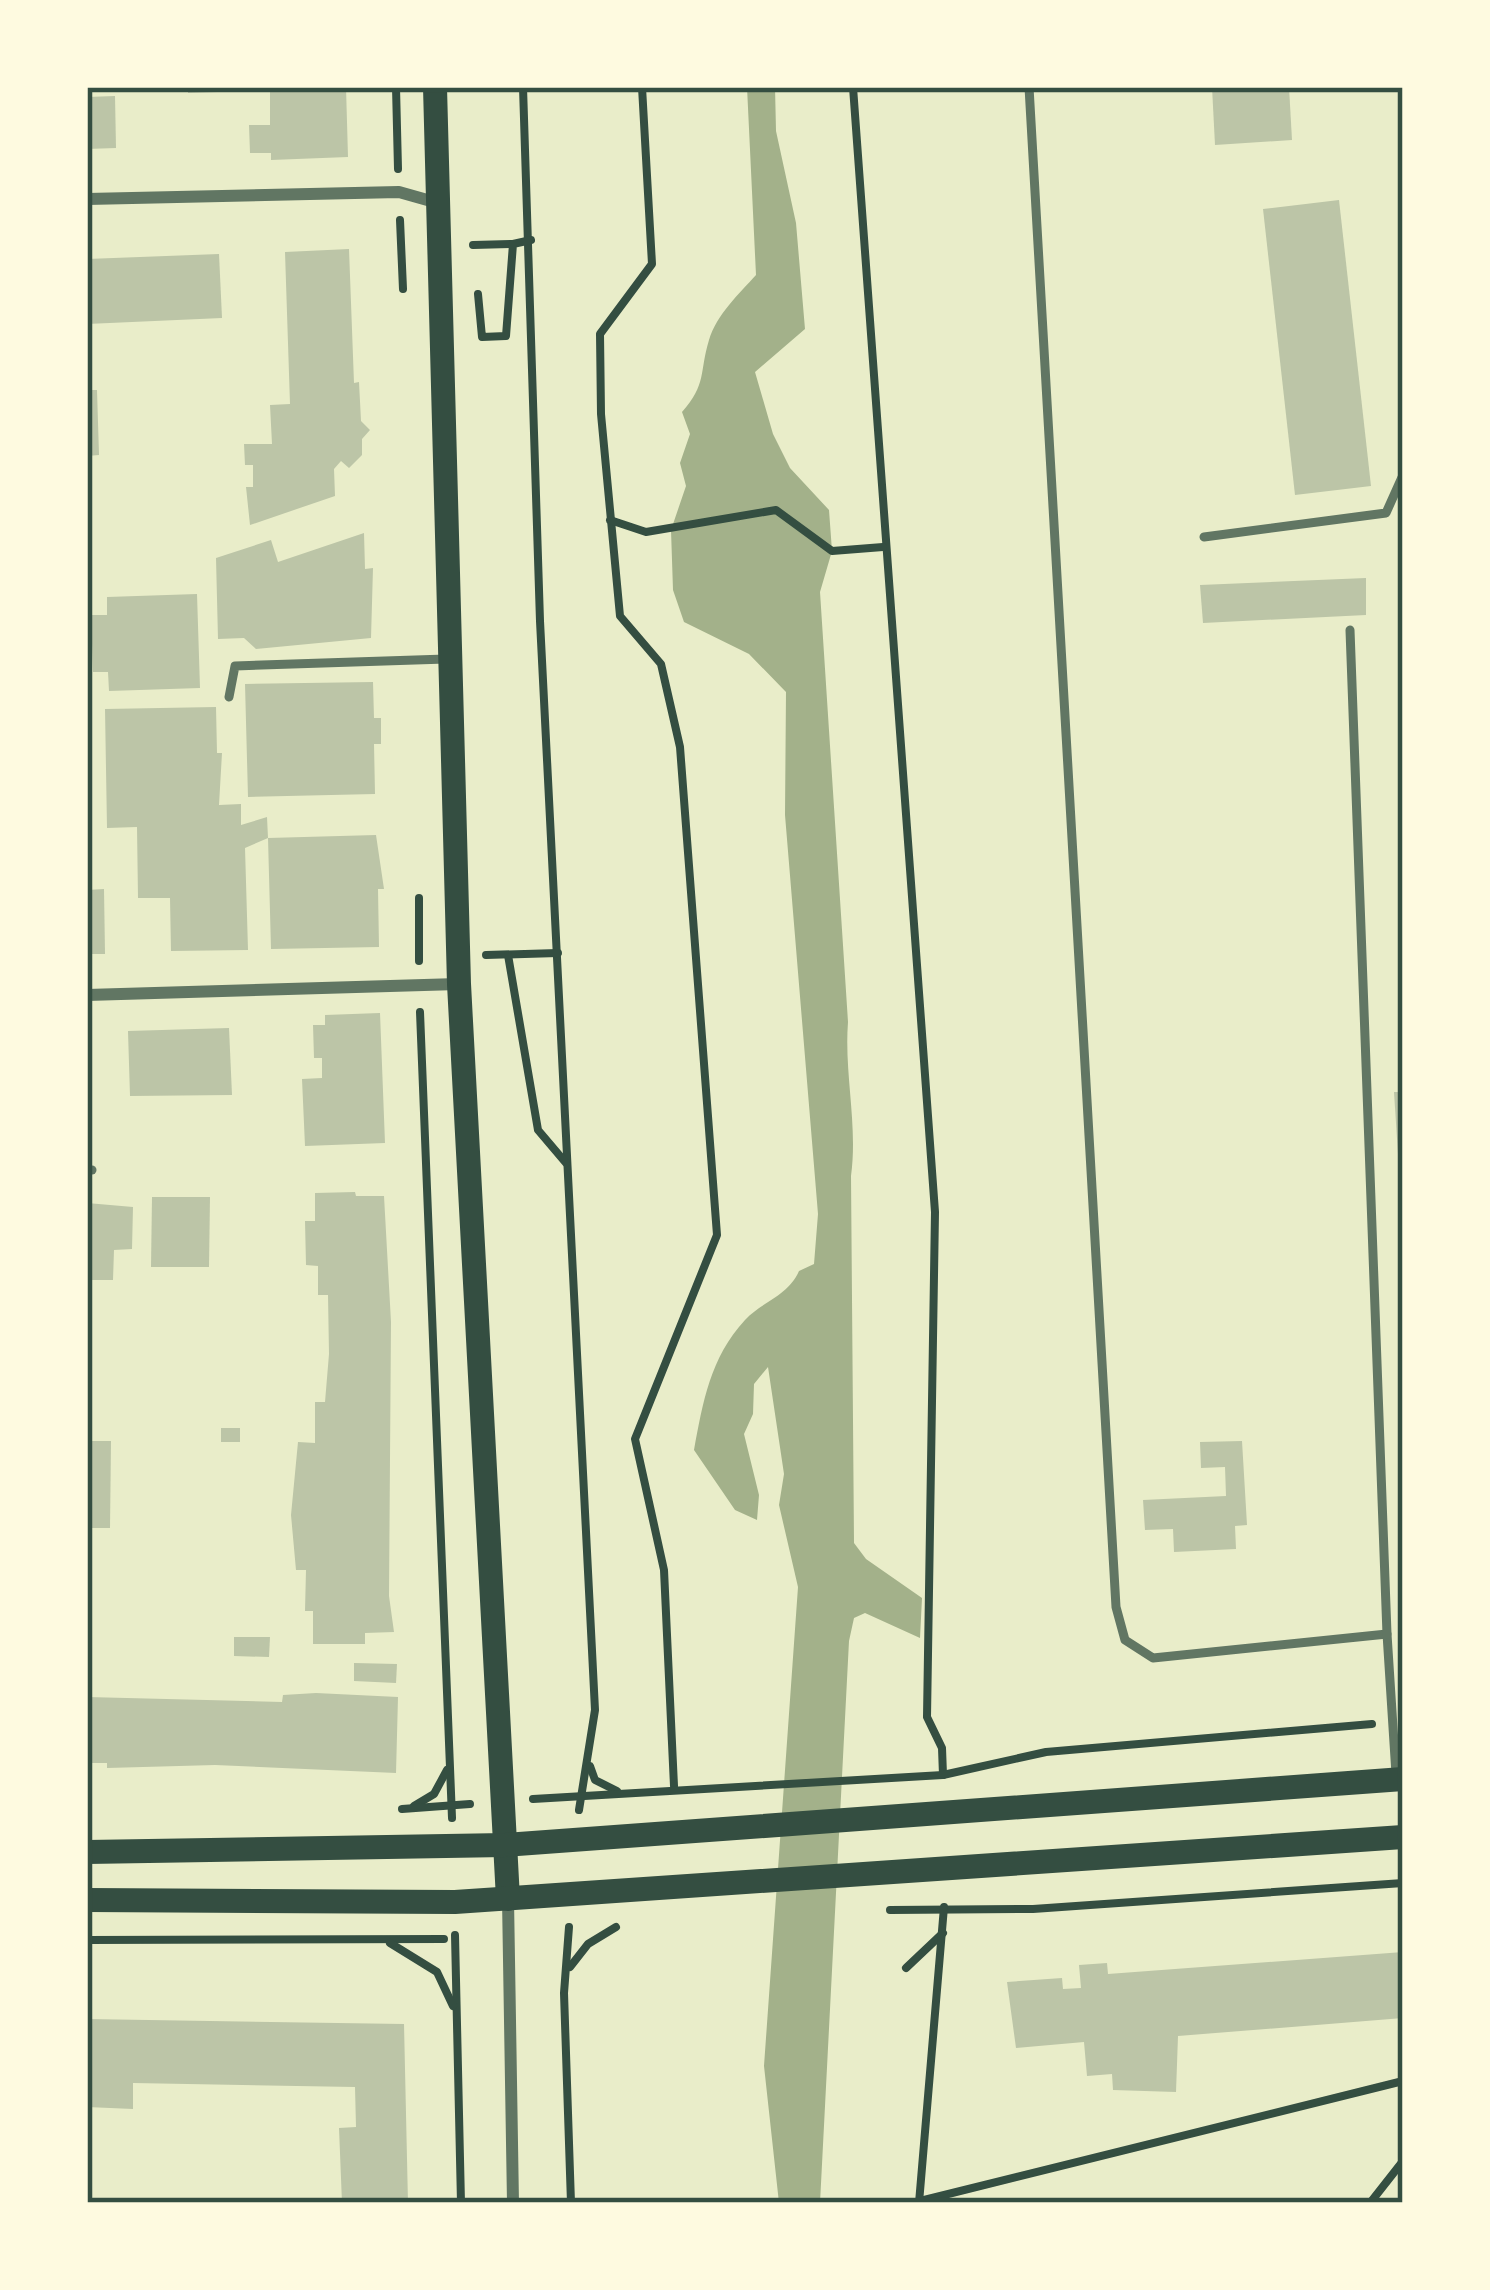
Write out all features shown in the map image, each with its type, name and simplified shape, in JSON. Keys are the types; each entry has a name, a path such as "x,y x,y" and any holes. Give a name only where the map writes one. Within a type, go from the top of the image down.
{"main road":[{"path":"435,87 459,984 508,1899"},
{"path":"87,1852 505,1845 1400,1779"},
{"path":"87,1900 508,1899 1403,1837"}],"street":[{"path":"87,199 399,192 438,203"},
{"path":"87,995 459,984"},
{"path":"508,1899 513,2203"}],"lane":[{"path":"1029,87 1116,1607 1125,1640 1153,1658 1387,1634"},
{"path":"1204,537 1386,513 1403,475"},
{"path":"1350,630 1387,1634 1400,1779"},
{"path":"229,697 235,666 451,659"}],"path":[{"path":"523,87 540,621 595,1709 590,1765 581,1795"},
{"path":"642,87 652,264 600,334 610,520 620,616 661,664 680,747 717,1235 635,1439 664,1570 674,1786"},
{"path":"853,87 935,1212 927,1717 942,1748 943,1775"},
{"path":"473,245 513,244"},
{"path":"610,520 646,532 776,511 832,551 883,547"},
{"path":"520,955 558,953"},
{"path":"508,956 538,1130 568,1166"},
{"path":"448,1769 434,1794 407,1809 674,1786 943,1775 1046,1752 1392,1723"},
{"path":"590,1765 595,1780 617,1791"},
{"path":"915,1908 1033,1909 1403,1883"},
{"path":"944,1907 920,2202 1403,2081"},
{"path":"566,1974 589,1944 619,1926"},
{"path":"569,1931 571,2203"},
{"path":"906,1968 943,1934"},
{"path":"87,1940 454,1939 461,2203"},
{"path":"387,1942 437,1972 456,2019"},
{"path":"1370,2203 1403,2161"}],"shaded area":[{"path":"747,87 775,87 776,131 796,223 805,329 755,372 773,434 790,468 829,510 832,551 820,592 853,1137 854,1543 866,1559 922,1598 920,1638 865,1613 854,1618 849,1641 820,2203 779,2203 764,2066 798,1587 779,1505 784,1474 768,1367 754,1384 753,1414 744,1434 759,1495 757,1520 735,1510 694,1450 716,1365 745,1320 788,1287 799,1271 814,1264 818,1214 785,815 786,692 749,654 684,622 673,590 671,530 686,486 680,463 690,434 682,412 699,386 717,322 756,275"}],"building":[{"path":"188,87 247,87 247,91 188,93"},
{"path":"346,87 348,157 271,160 271,153 250,153 249,125 270,125 270,90"},
{"path":"1212,87 1289,87 1292,140 1215,145"},
{"path":"115,96 116,148 87,149 87,97"},
{"path":"1339,200 1371,486 1295,495 1263,209"},
{"path":"349,249 354,383 359,382 361,421 370,430 362,439 362,455 349,468 341,461 334,469 335,496 250,525 246,487 253,487 253,465 245,465 244,444 272,444 270,405 290,404 285,252"},
{"path":"219,254 222,318 87,324 87,259"},
{"path":"87,390 97,390 99,455 87,456"},
{"path":"364,533 365,569 373,568 371,638 256,649 244,638 218,639 216,558 271,540 278,562"},
{"path":"1366,578 1366,615 1203,623 1200,585"},
{"path":"197,594 200,688 109,691 108,672 93,672 91,615 107,615 107,597"},
{"path":"373,682 374,718 381,718 381,744 374,744 375,794 248,797 245,684"},
{"path":"216,707 217,753 222,753 219,805 241,804 241,825 267,817 268,838 245,848 248,950 171,951 170,898 138,898 137,827 107,828 105,709"},
{"path":"376,835 384,889 378,889 379,947 271,949 268,838"},
{"path":"104,889 105,954 87,954 87,890"},
{"path":"380,1013 385,1143 305,1146 302,1079 322,1078 322,1058 314,1058 313,1025 325,1025 325,1015"},
{"path":"229,1028 232,1095 130,1096 128,1031"},
{"path":"1394,1092 1403,1092 1403,1154 1398,1154"},
{"path":"355,1192 356,1196 384,1196 391,1322 389,1596 394,1632 365,1633 365,1644 313,1644 313,1611 305,1611 306,1570 296,1570 291,1515 298,1442 315,1443 315,1402 325,1402 328,1295 318,1295 318,1266 306,1265 305,1221 315,1221 315,1193"},
{"path":"152,1197 210,1197 209,1267 151,1267"},
{"path":"87,1203 133,1207 132,1249 114,1250 113,1280 87,1280"},
{"path":"221,1428 240,1428 240,1442 221,1442"},
{"path":"87,1441 111,1441 110,1528 87,1528"},
{"path":"1242,1441 1247,1525 1235,1526 1236,1549 1174,1552 1173,1529 1145,1530 1143,1500 1226,1496 1225,1467 1201,1468 1200,1442"},
{"path":"234,1637 270,1637 269,1657 234,1656"},
{"path":"354,1663 397,1664 396,1683 354,1681"},
{"path":"283,1695 398,1697 396,1773 215,1765 107,1768 107,1763 87,1763 87,1697 282,1702"},
{"path":"1403,1952 1403,2018 1178,2036 1176,2092 1113,2090 1112,2074 1087,2076 1084,2042 1016,2048 1007,1982 1062,1978 1063,1989 1081,1988 1079,1965 1107,1963 1108,1974"},
{"path":"87,2019 404,2024 408,2203 342,2203 339,2128 356,2127 355,2087 133,2083 133,2109 87,2107"}]}
